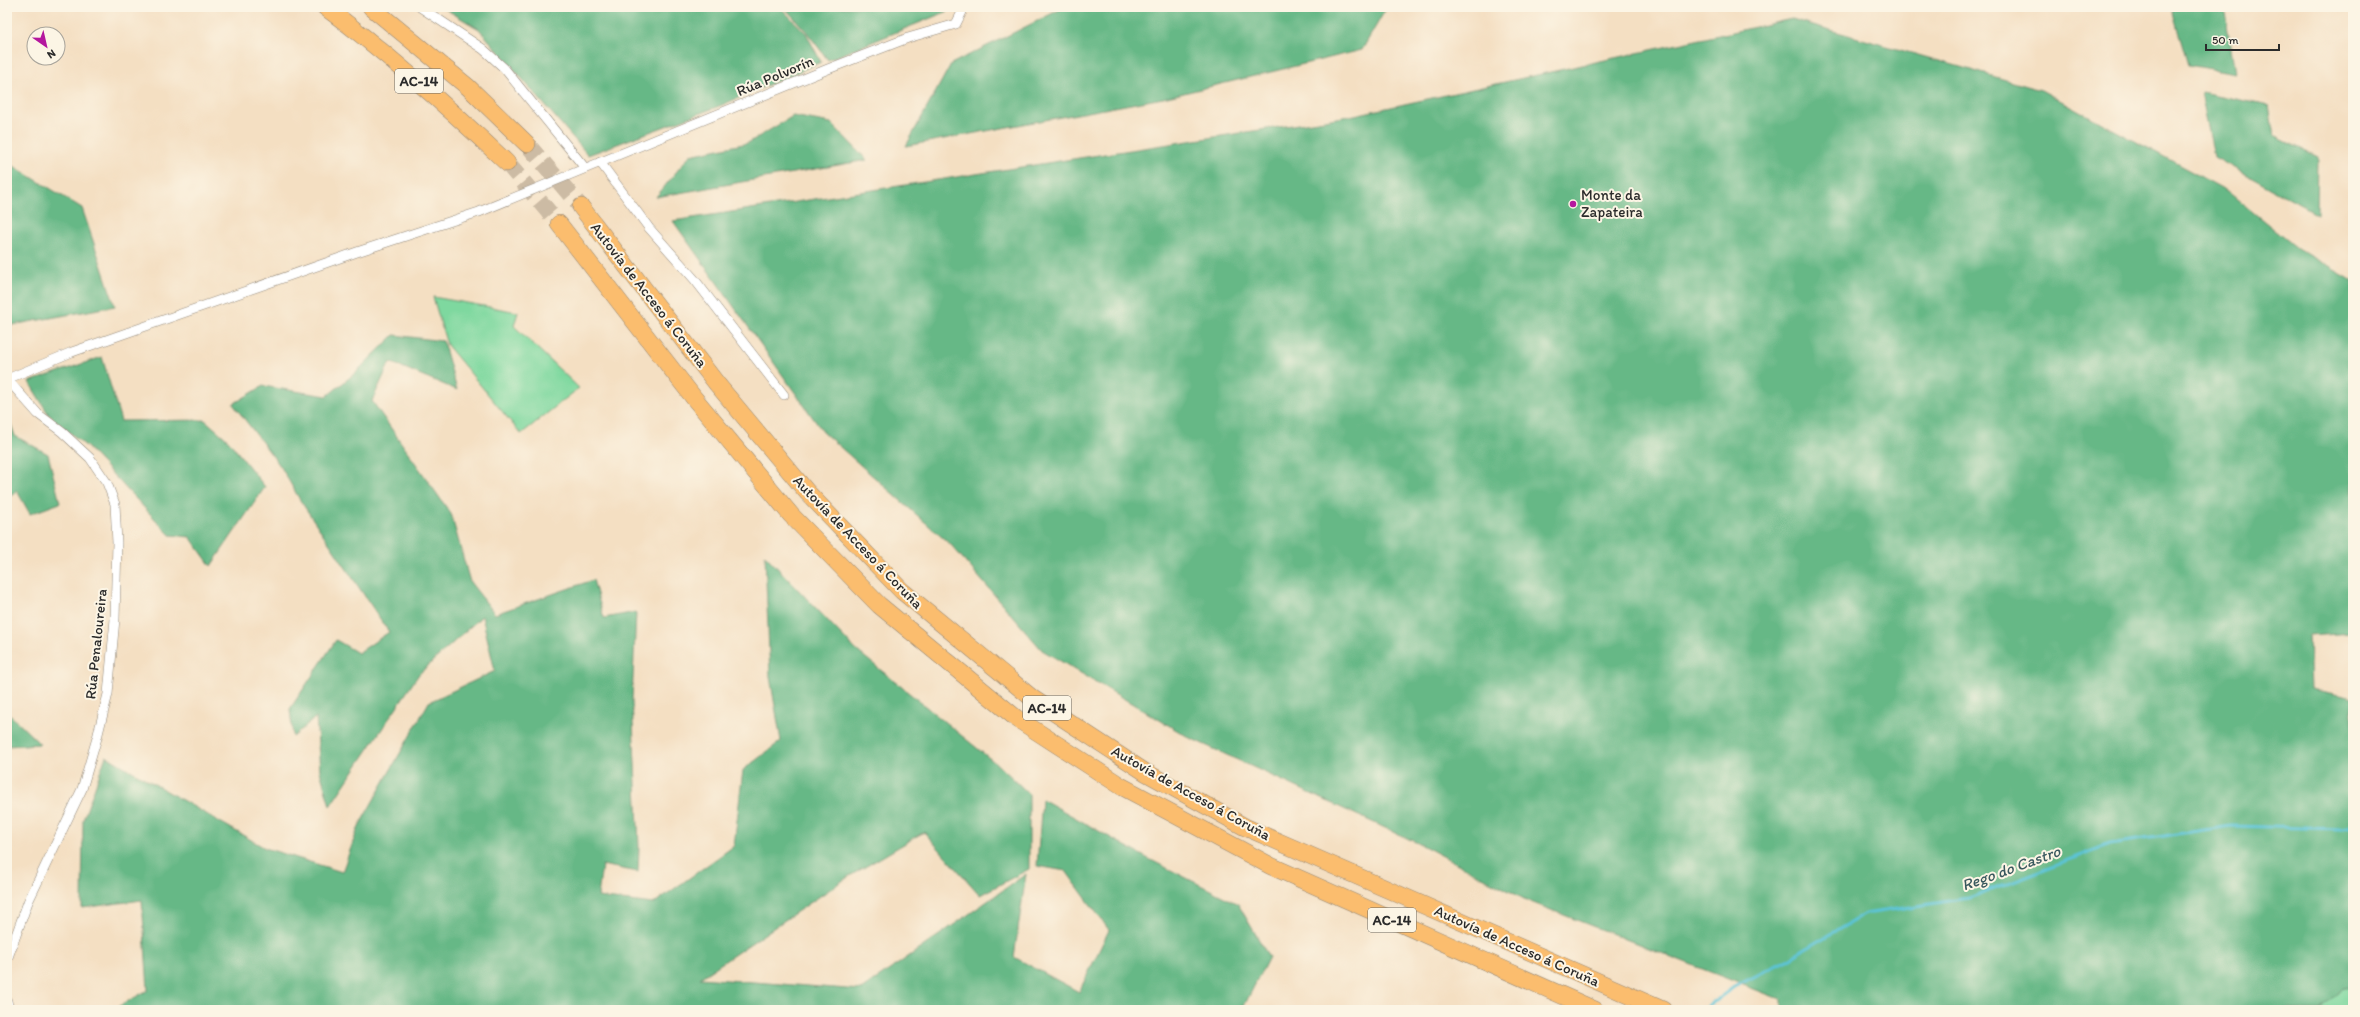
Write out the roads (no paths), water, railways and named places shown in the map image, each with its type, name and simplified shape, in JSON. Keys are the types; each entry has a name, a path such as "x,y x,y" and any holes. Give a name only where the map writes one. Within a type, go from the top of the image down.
{"highway":[{"name":"AC-14","path":"325,7 380,48 441,100 506,163"},
{"name":"AC-14","path":"371,7 468,87 527,144"},
{"name":"Autovía de Acceso á Coruña","path":"581,207 717,384 807,492 902,591 1032,698 1145,772 1245,827 1663,1010"},
{"name":"Autovía de Acceso á Coruña","path":"559,224 694,398 791,515 879,605 1016,718 1121,786 1270,866 1595,1010"}],"street":[{"path":"420,7 483,49 504,68 587,167"},
{"name":"Rúa Polvorín","path":"7,379 72,352 357,252 480,212 828,68 908,38 956,24 962,12 959,7"},
{"path":"600,162 649,228 695,280 784,395"},
{"name":"Rúa Penaloureira","path":"7,379 38,414 62,432 90,458 107,483 115,504 117,543 115,619 108,694 97,738 82,789 31,896 7,960"},
{"path":"7,1001 9,1010"}],"waterway":[{"name":"Rego do Castro","path":"1702,1010 1734,987 1787,960 1865,914 1969,898 2110,844 2231,826 2343,829 2353,827"}],"tunnel":[{"path":"527,144 581,207"},
{"path":"507,163 559,224"}],"place":[{"name":"Monte da Zapateira","path":"1573,204"}]}
